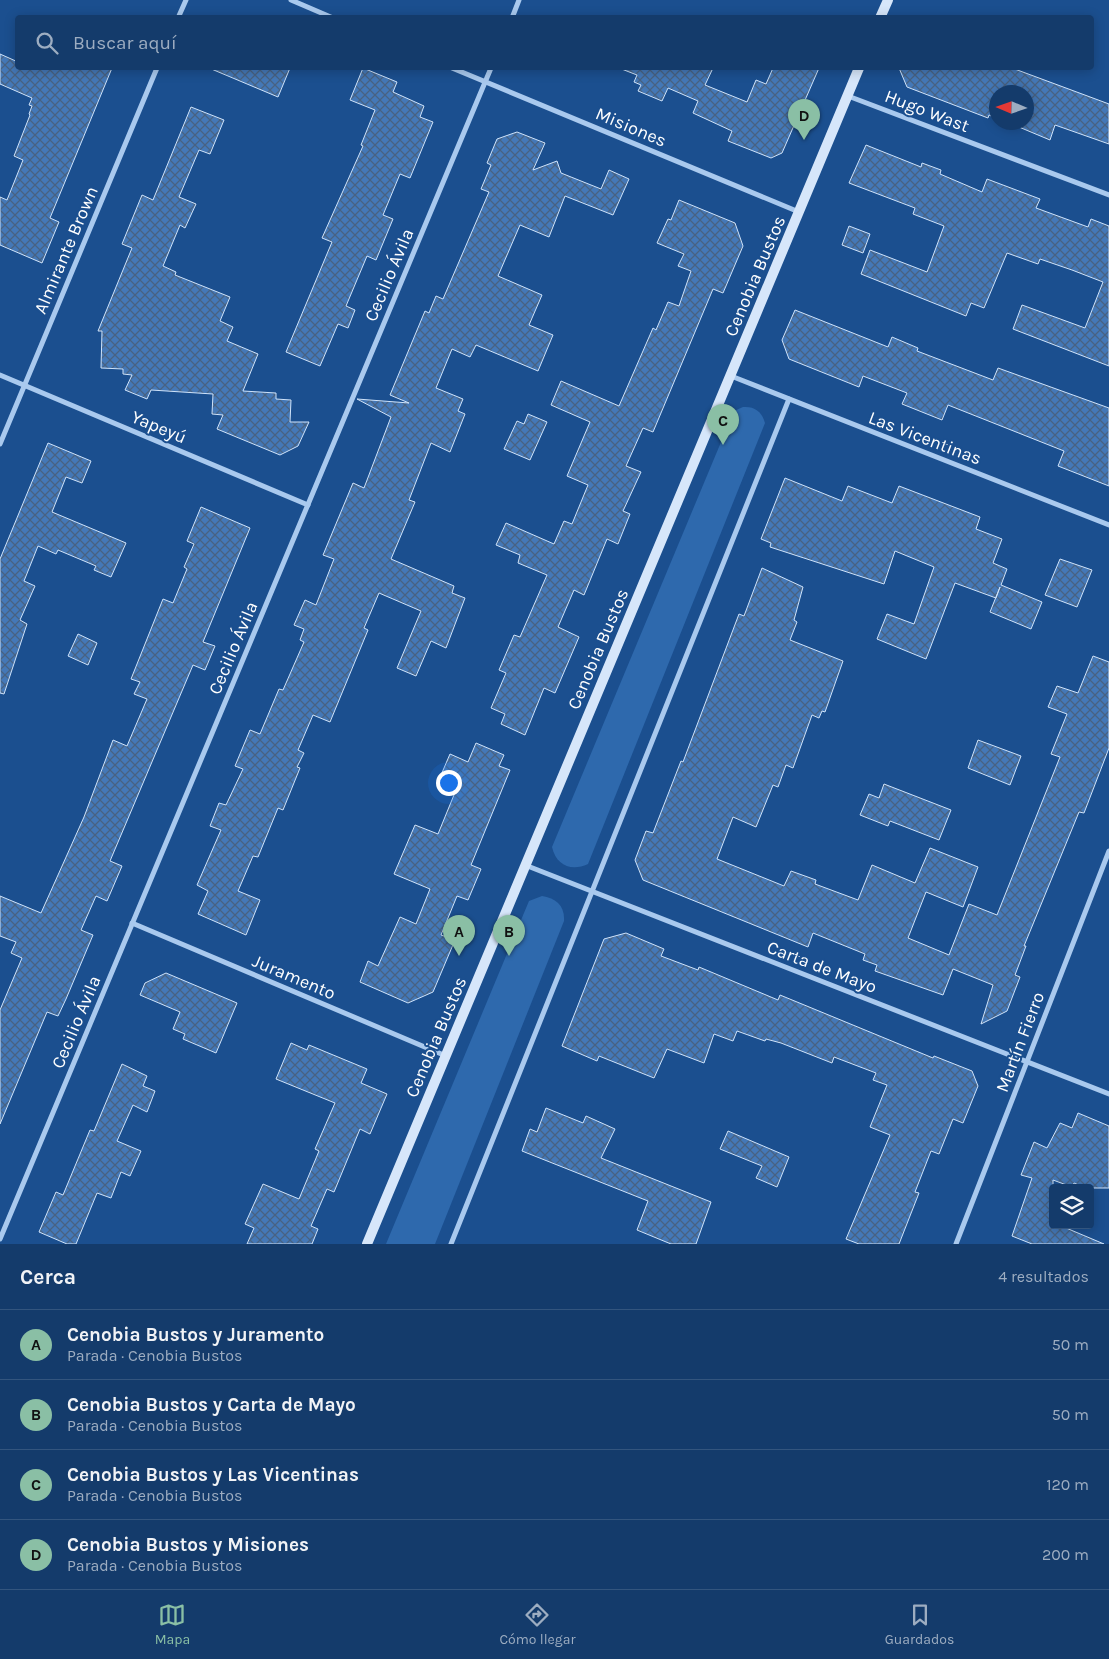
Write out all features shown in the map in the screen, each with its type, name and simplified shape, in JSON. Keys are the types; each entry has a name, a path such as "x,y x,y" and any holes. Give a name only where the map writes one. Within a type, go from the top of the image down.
{"street":[{"path":"179,15 186,0"},
{"path":"291,0 326,15"},
{"path":"513,15 519,0"},
{"path":"881,15 888,0"},
{"name":"Almirante Brown","path":"0,444 156,70"},
{"name":"Misiones","path":"457,70 799,212"},
{"name":"Cecilio Ávila","path":"0,1240 490,70"},
{"name":"Cenobia Bustos","path":"367,1244 858,70"},
{"name":"Hugo Wast","path":"847,96 1109,195"},
{"name":"Yapeyú","path":"0,375 308,505"},
{"name":"Las Vicentinas","path":"730,376 1109,525"},
{"path":"451,1244 788,399"},
{"name":"Martín Fierro","path":"956,1244 1109,851"},
{"name":"Carta de Mayo","path":"525,866 1109,1094"},
{"name":"Juramento","path":"132,923 446,1056"}],"shaded area":[{"path":"743,407 757,411 765,423 588,864 570,867 557,858 552,847 734,411"},
{"path":"542,896 559,904 563,911 564,921 435,1244 386,1244 529,901"}],"building":[{"path":"0,54 15,61 15,70 111,70 50,218 59,222 42,263 0,245 0,197 7,200 23,160 14,156 30,115 32,106 29,105 32,98 0,84"},
{"path":"214,70 289,70 278,97"},
{"path":"362,70 368,70 397,82 393,92 424,106 420,117 433,122 410,178 400,174 383,215 393,219 376,260 367,256 346,306 355,310 348,328 338,324 320,366 286,352 332,242 322,238 363,146 361,145 375,110 350,100"},
{"path":"624,70 712,70 705,85 747,102 756,80 766,84 772,70 818,70 782,153 771,158 728,141 732,131 693,113 698,101 668,88 662,101 638,91 641,85 634,82 637,75"},
{"path":"900,70 1017,70 1109,104 1109,144 1055,125 1050,140 1026,130 1034,130 1034,85 989,85 988,118 907,87"},
{"path":"191,107 224,120 210,154 199,150 179,197 196,204 185,228 180,225 163,266 176,272 175,275 230,297 220,321 233,327 227,341 258,354 243,391 276,393 276,399 291,400 290,422 309,422 298,446 280,455 217,429 223,415 212,414 213,394 151,390 147,399 125,390 132,375 123,374 123,369 101,368 102,331 98,331 132,248 122,244 142,195 153,200"},
{"path":"517,132 545,143 533,170 557,161 561,173 601,189 609,170 629,179 613,215 565,196 549,237 520,225 498,276 542,295 529,325 553,335 538,371 476,345 470,357 452,349 436,388 463,399 458,411 465,414 450,452 431,443 409,500 415,502 391,559 454,586 452,593 465,598 446,648 431,641 416,676 397,668 421,611 379,593 364,628 368,630 330,722 313,715 298,750 304,753 297,767 300,768 283,810 278,808 258,857 253,856 238,891 260,900 246,935 198,914 208,891 197,885 221,830 210,826 219,803 226,805 243,769 235,766 250,730 260,734 279,689 283,690 304,642 300,640 304,629 294,625 305,600 316,605 334,559 323,555 353,483 364,488 391,417 357,399 409,403 390,395 425,311 429,313 436,296 443,299 489,192 481,189 491,165 487,163 497,139"},
{"path":"866,145 921,167 922,163 941,170 940,174 982,192 987,179 1040,199 1036,208 1088,227 1091,219 1109,226 1109,366 1013,329 1022,305 1085,328 1103,282 1072,270 1040,259 1038,264 1007,253 984,308 971,303 966,316 861,274 870,250 927,272 944,226 913,214 915,208 849,183"},
{"path":"679,200 735,223 743,246 723,293 713,289 653,432 643,428 626,466 641,472 623,511 630,514 618,544 607,539 584,595 574,590 558,627 579,637 555,693 544,688 525,735 501,724 505,714 491,708 506,673 499,670 514,635 520,637 547,575 518,563 520,555 496,545 506,523 554,544 564,521 572,524 588,485 567,476 590,422 551,405 561,381 619,406 653,328 656,330 668,302 679,306 691,271 678,266 684,254 657,243 668,219 671,220"},
{"path":"849,226 870,234 863,253 842,245"},
{"path":"795,310 888,347 892,337 918,348 917,351 993,380 998,368 1109,408 1109,486 1058,466 1064,451 948,405 942,420 902,404 907,393 863,376 859,387 789,359 782,340"},
{"path":"528,414 547,422 530,460 504,449 517,421 524,424"},
{"path":"48,443 91,461 82,483 66,477 52,512 126,543 111,577 94,570 96,566 58,550 56,554 38,546 24,581 35,586 20,620 27,624 4,694 0,693 0,559"},
{"path":"785,478 842,501 848,486 892,503 899,486 980,517 976,529 1002,539 993,563 1007,569 1001,585 1042,602 1031,629 990,612 996,598 955,583 926,659 877,639 887,614 914,624 934,567 895,551 884,584 770,547 771,543 761,539"},
{"path":"201,507 250,528 203,642 215,646 205,670 193,665 110,861 122,866 107,901 96,896 81,930 93,935 58,1016 47,1012 0,1124 0,1010 22,958 11,953 16,942 0,936 0,896 41,913 84,817 113,740 127,746 147,699 134,694 140,682 131,679 163,599 173,603 187,569 184,567 194,544 187,541"},
{"path":"1060,559 1092,570 1077,607 1045,595"},
{"path":"762,568 803,587 794,620 797,622 790,640 843,661 825,712 822,711 819,718 812,715 793,768 786,765 778,787 773,785 756,827 733,817 717,859 784,886 791,871 816,880 815,884 858,900 872,865 915,883 930,848 978,867 963,907 926,892 908,938 949,955 969,904 997,915 1060,757 1051,754 1067,714 1048,707 1057,686 1078,693 1093,656 1109,662 1109,748 1084,813 1079,812 1024,946 1026,946 1015,975 1020,977 1007,1011 981,1024 993,985 953,969 943,995 875,971 877,965 863,960 865,954 813,933 808,947 643,880 635,860 646,831 653,833 681,761 683,762 739,614 744,616"},
{"path":"78,634 97,643 88,665 68,656"},
{"path":"978,740 1021,756 1010,785 968,768"},
{"path":"476,743 504,755 499,766 510,770 471,865 481,869 468,900 457,896 441,935 455,940 433,992 408,1003 360,982 368,961 378,966 400,917 416,924 430,889 394,874 415,825 438,834 456,790 438,782 450,754 468,762"},
{"path":"884,784 951,810 939,840 890,821 888,826 860,815 869,794 879,798"},
{"path":"626,933 664,949 661,956 698,970 699,967 778,1000 780,995 933,1058 934,1056 972,1071 978,1086 963,1123 953,1119 939,1154 931,1151 915,1192 919,1193 899,1244 859,1244 846,1239 890,1135 870,1127 887,1085 873,1080 876,1073 834,1057 832,1063 781,1043 766,1039 765,1041 737,1031 733,1041 714,1034 704,1063 667,1049 654,1078 599,1056 597,1061 562,1046 604,939"},
{"path":"166,973 237,1003 216,1053 183,1039 185,1034 173,1029 180,1012 140,995 145,983"},
{"path":"291,1043 307,1050 309,1045 367,1069 361,1083 387,1094 370,1134 360,1129 334,1192 327,1189 311,1226 318,1229 312,1244 247,1244 254,1228 245,1224 263,1184 299,1199 319,1151 315,1149 335,1103 276,1079"},
{"path":"122,1064 147,1076 143,1086 155,1091 147,1112 133,1105 117,1141 141,1151 130,1176 121,1172 111,1198 97,1193 76,1244 67,1244 39,1232 56,1192 63,1195 90,1130 94,1131"},
{"path":"546,1108 583,1123 586,1116 615,1129 601,1158 711,1202 696,1244 671,1244 637,1230 648,1201 522,1151 530,1129 537,1132"},
{"path":"1078,1113 1109,1126 1109,1188 1094,1188 1094,1184 1064,1184 1053,1180 1053,1184 1049,1184 1049,1229 1068,1229 1104,1244 1032,1244 1012,1236 1032,1178 1021,1175 1034,1142 1047,1148 1060,1123 1072,1128"},
{"path":"728,1131 789,1157 777,1187 756,1178 762,1166 720,1149"}],"place":[{"name":"Cenobia Bustos y Misiones","path":"804,140"},
{"name":"Cenobia Bustos y Las Vicentinas","path":"723,445"},
{"name":"Cenobia Bustos y Juramento","path":"459,956"},
{"name":"Cenobia Bustos y Carta de Mayo","path":"509,956"}]}
